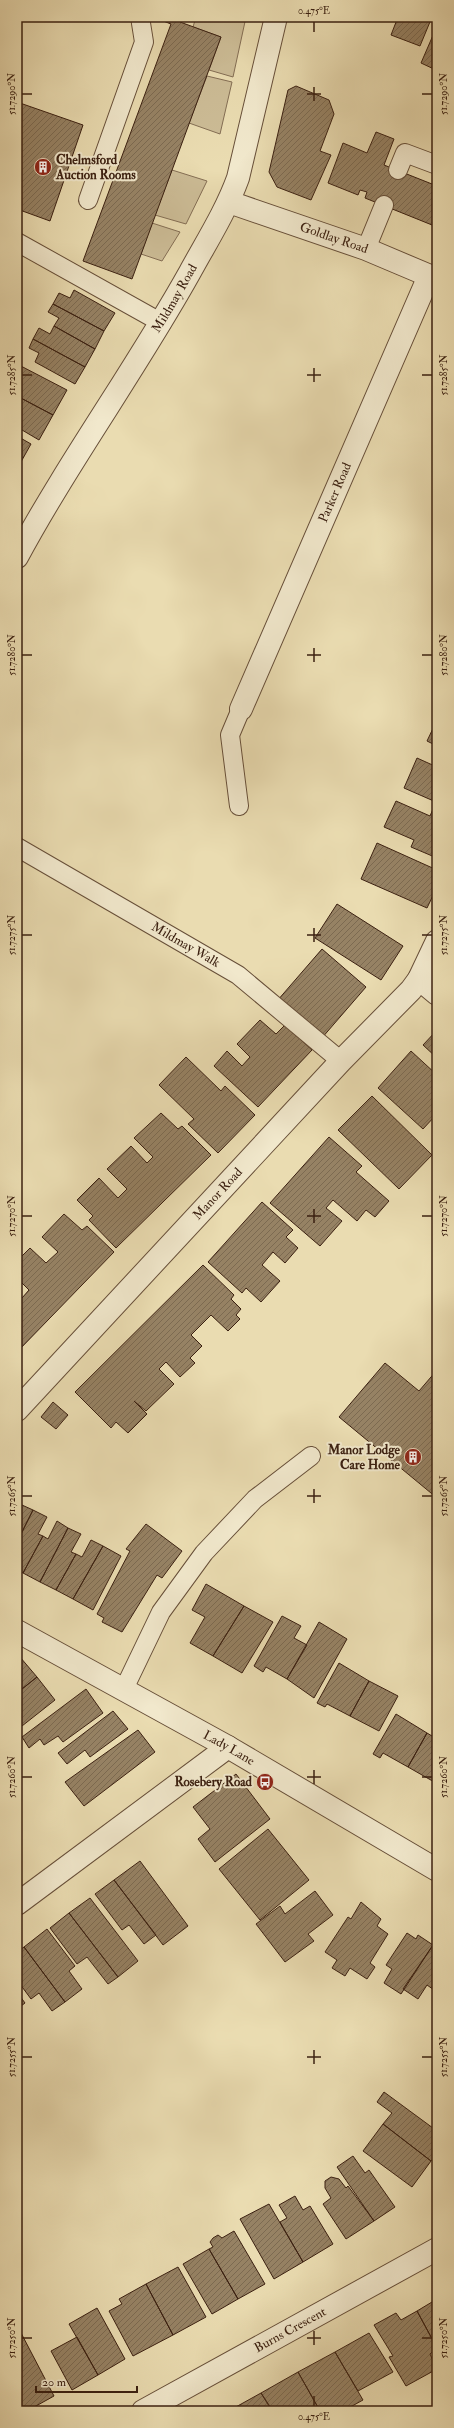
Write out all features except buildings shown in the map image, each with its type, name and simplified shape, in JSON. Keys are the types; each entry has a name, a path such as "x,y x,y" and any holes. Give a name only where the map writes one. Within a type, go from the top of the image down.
{"street":[{"name":"Mildmay Road","path":"17,557 39,516 162,323 229,202 238,178 276,17"},
{"name":"Goldlay Road","path":"229,202 366,249 433,278"},
{"name":"Parker Road","path":"241,709 433,278"},
{"name":"Manor Road","path":"17,1410 341,1061 411,990 419,979 437,941"},
{"path":"419,979 437,994"},
{"name":"Lady Lane","path":"17,1631 228,1747 437,1870"},
{"path":"17,1904 228,1747"},
{"name":"Burns Crescent","path":"143,2411 437,2249"}],"lane":[{"path":"88,200 144,42 140,17"},
{"path":"398,170 405,153 437,165"},
{"path":"366,249 384,205"},
{"path":"17,242 162,323"},
{"path":"239,806 230,735 241,709"},
{"name":"Mildmay Walk","path":"17,847 238,975 341,1061"},
{"path":"124,1689 161,1612 204,1553 255,1499 311,1456"}],"shaded area":[{"path":"196,17 246,17 233,77 209,70 221,37 193,27"},
{"path":"207,76 232,82 220,134 189,123"},
{"path":"172,170 207,181 186,224 155,215"},
{"path":"152,223 180,232 162,261 141,254"}],"place":[{"name":"Chelmsford Auction Rooms","path":"43,167"},
{"name":"Manor Lodge Care Home","path":"413,1457"},
{"name":"Rosebery Road","path":"265,1782"}]}
